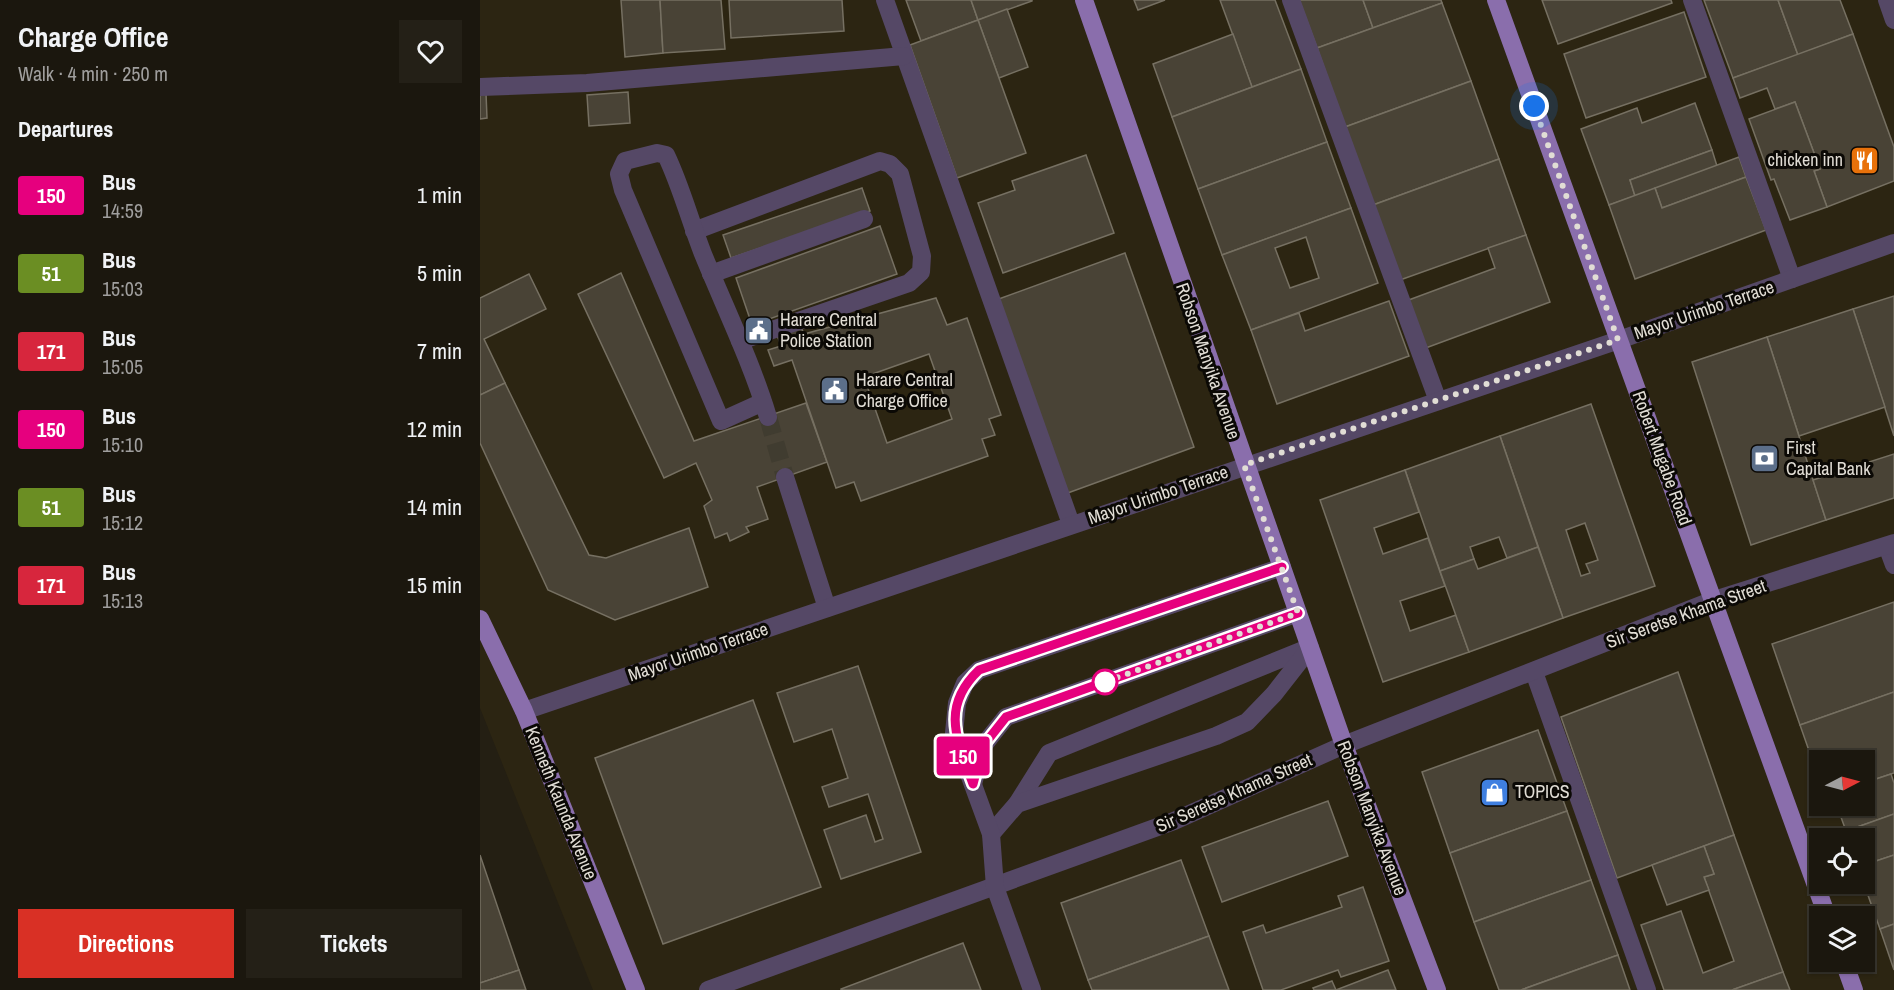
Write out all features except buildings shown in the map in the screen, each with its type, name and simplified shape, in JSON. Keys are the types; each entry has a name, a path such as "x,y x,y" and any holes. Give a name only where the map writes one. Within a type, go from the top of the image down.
{"main road":[{"name":"Robson Manyika Avenue","path":"1084,0 1244,465 1344,745 1437,990"},
{"name":"Robert Mugabe Road","path":"1496,0 1823,906"},
{"name":"Kenneth Kaunda Avenue","path":"480,618 524,711 636,990"},
{"path":"1848,972 1854,990"}],"street":[{"path":"885,0 1071,524"},
{"path":"1291,0 1438,401"},
{"path":"1692,0 1792,279"},
{"path":"1887,0 1894,20"},
{"path":"480,87 587,83 904,56"},
{"path":"657,153 666,155 711,274 740,341 765,409 722,420 623,190 619,174 625,161 657,153"},
{"path":"694,231 880,161 890,164 900,174 922,256 921,272 909,283 740,341"},
{"path":"711,274 864,219"},
{"name":"Mayor Urimbo Terrace","path":"524,711 1618,340 1894,243"},
{"path":"785,477 827,608"},
{"path":"1890,544 1894,565"},
{"name":"Sir Seretse Khama Street","path":"708,990 1174,821 1344,745 1714,600 1890,544"},
{"path":"1032,990 995,887 991,834 954,733 957,703 965,683 979,670 1282,567"},
{"path":"973,784 983,746 1006,717 1298,613"},
{"path":"991,834 1017,804 1048,753 1310,648"},
{"path":"1017,804 1247,722 1274,694 1310,648"},
{"path":"1534,672 1647,990"}],"shaded area":[{"path":"480,0 1894,0 1894,990 593,990 480,708"}],"tunnel":[{"path":"768,417 785,477"}],"bus line":[{"name":"150","path":"1282,567 979,670 965,683 957,703 954,733 973,784 983,746 994,729 1006,717 1298,613"}],"place":[{"name":"chicken inn","path":"1864,160"},
{"name":"Harare Central Police Station","path":"759,330"},
{"name":"Harare Central Charge Office","path":"835,390"},
{"name":"First Capital Bank","path":"1765,458"},
{"name":"TOPICS","path":"1494,792"}],"route":[{"path":"1105,682 1096,685 1298,613 1244,465 1618,340 1534,106"}]}
